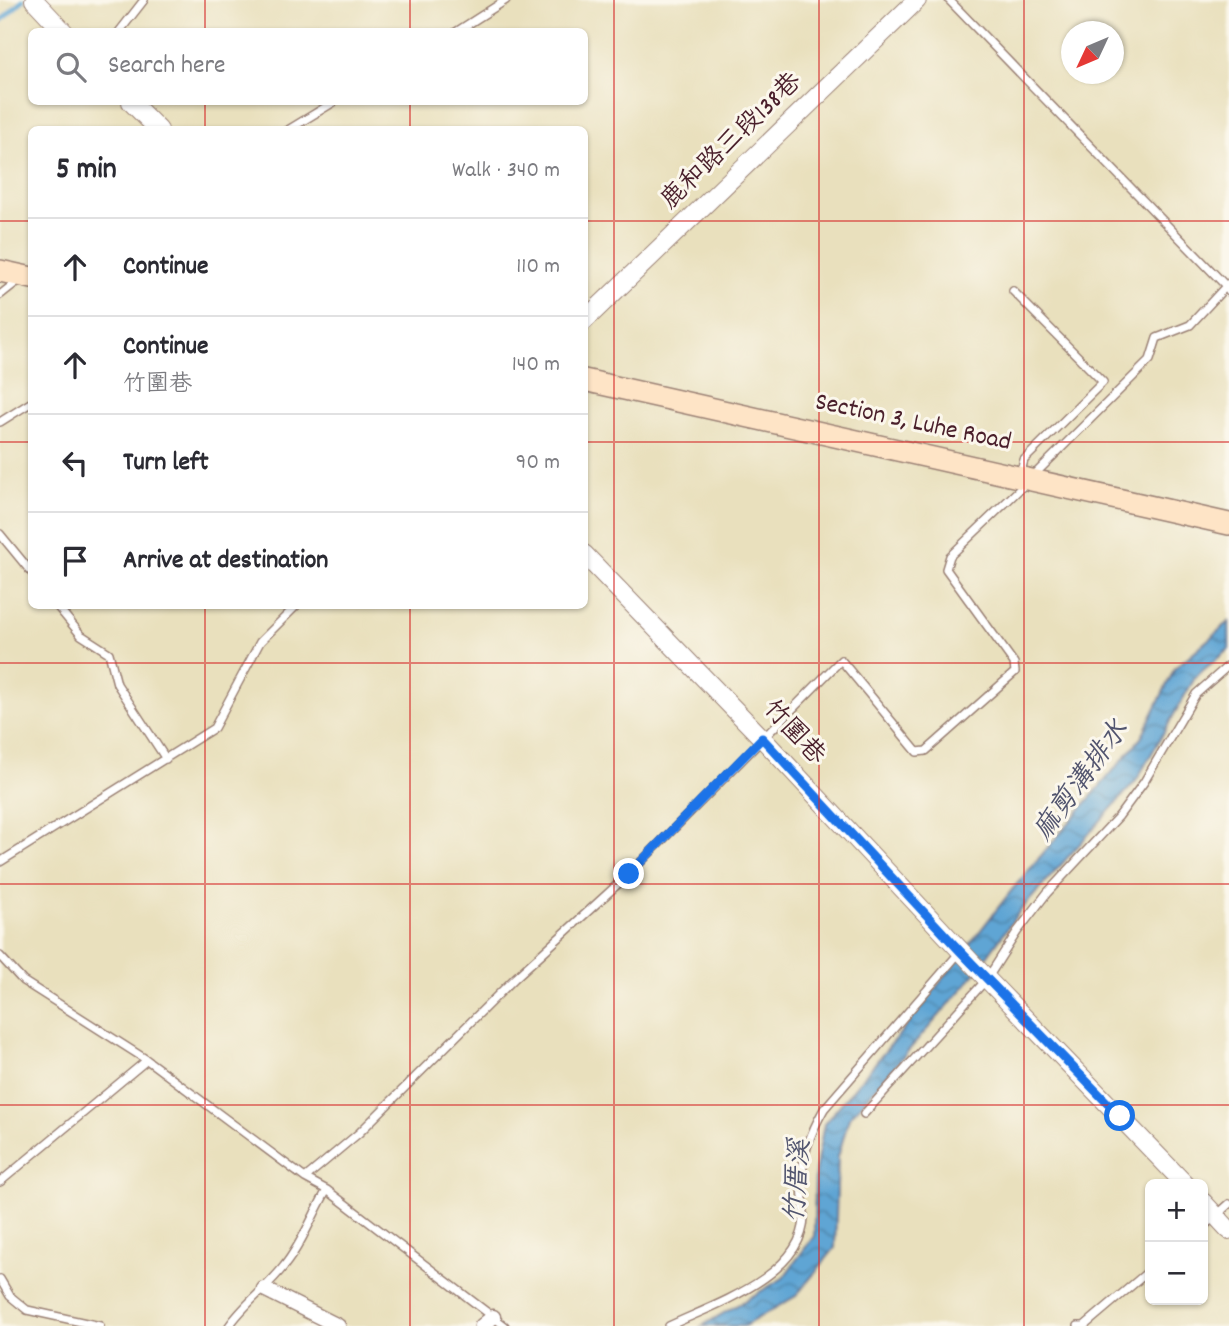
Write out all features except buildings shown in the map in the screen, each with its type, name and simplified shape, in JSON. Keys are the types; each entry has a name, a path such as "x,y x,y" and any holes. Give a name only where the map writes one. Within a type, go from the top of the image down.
{"main road":[{"path":"0,271 28,274"},
{"name":"Section 3, Luhe Road","path":"588,381 1229,524"}],"street":[{"path":"34,0 60,28"},
{"name":"鹿和路三段138巷","path":"588,317 917,0"},
{"path":"134,105 155,126"},
{"name":"竹圍巷","path":"588,558 1180,1179"},
{"path":"1216,1215 1229,1230"},
{"path":"264,1289 338,1326"}],"lane":[{"path":"122,28 145,0"},
{"path":"462,28 506,0"},
{"path":"305,1178 359,1133 515,978 629,874 841,660 917,752 926,751 1016,672 1014,663 946,569 950,556 1025,477 1150,360 1157,338 1190,325 1228,287 949,0"},
{"path":"295,126 329,105"},
{"path":"0,295 28,275"},
{"path":"1013,291 1103,382 1024,460 1025,477"},
{"path":"0,422 28,404"},
{"path":"0,534 28,568"},
{"path":"59,609 81,635 109,653 117,684 166,759"},
{"path":"0,862 214,728 260,642 293,609"},
{"path":"864,1114 987,979 1017,932 1047,893 1119,816 1144,782 1196,694 1229,665"},
{"path":"669,1326 758,1283 783,1263 796,1243 804,1220 804,1161 813,1128 824,1109 960,951"},
{"path":"0,956 23,981 147,1060 305,1178 327,1190 494,1323"},
{"path":"0,1182 147,1060"},
{"path":"229,1326 241,1308 264,1289 286,1263 327,1190"},
{"path":"1078,1326 1084,1326 1145,1274"},
{"path":"0,1279 10,1296 27,1310 100,1326"}],"water":[{"path":"1229,622 1229,649 1196,676 1136,781 1019,912 967,984 849,1118 838,1157 835,1248 796,1296 744,1326 702,1326 783,1278 814,1236 815,1172 824,1124 903,1030 1012,890 1141,738 1175,668"}],"waterway":[{"path":"0,22 23,0"}],"route":[{"path":"629,874 762,738 960,951 1120,1116"}],"water label":[{"name":"麻剪溝排水","path":"1083,782"},
{"name":"竹厝溪","path":"800,1181"}]}
